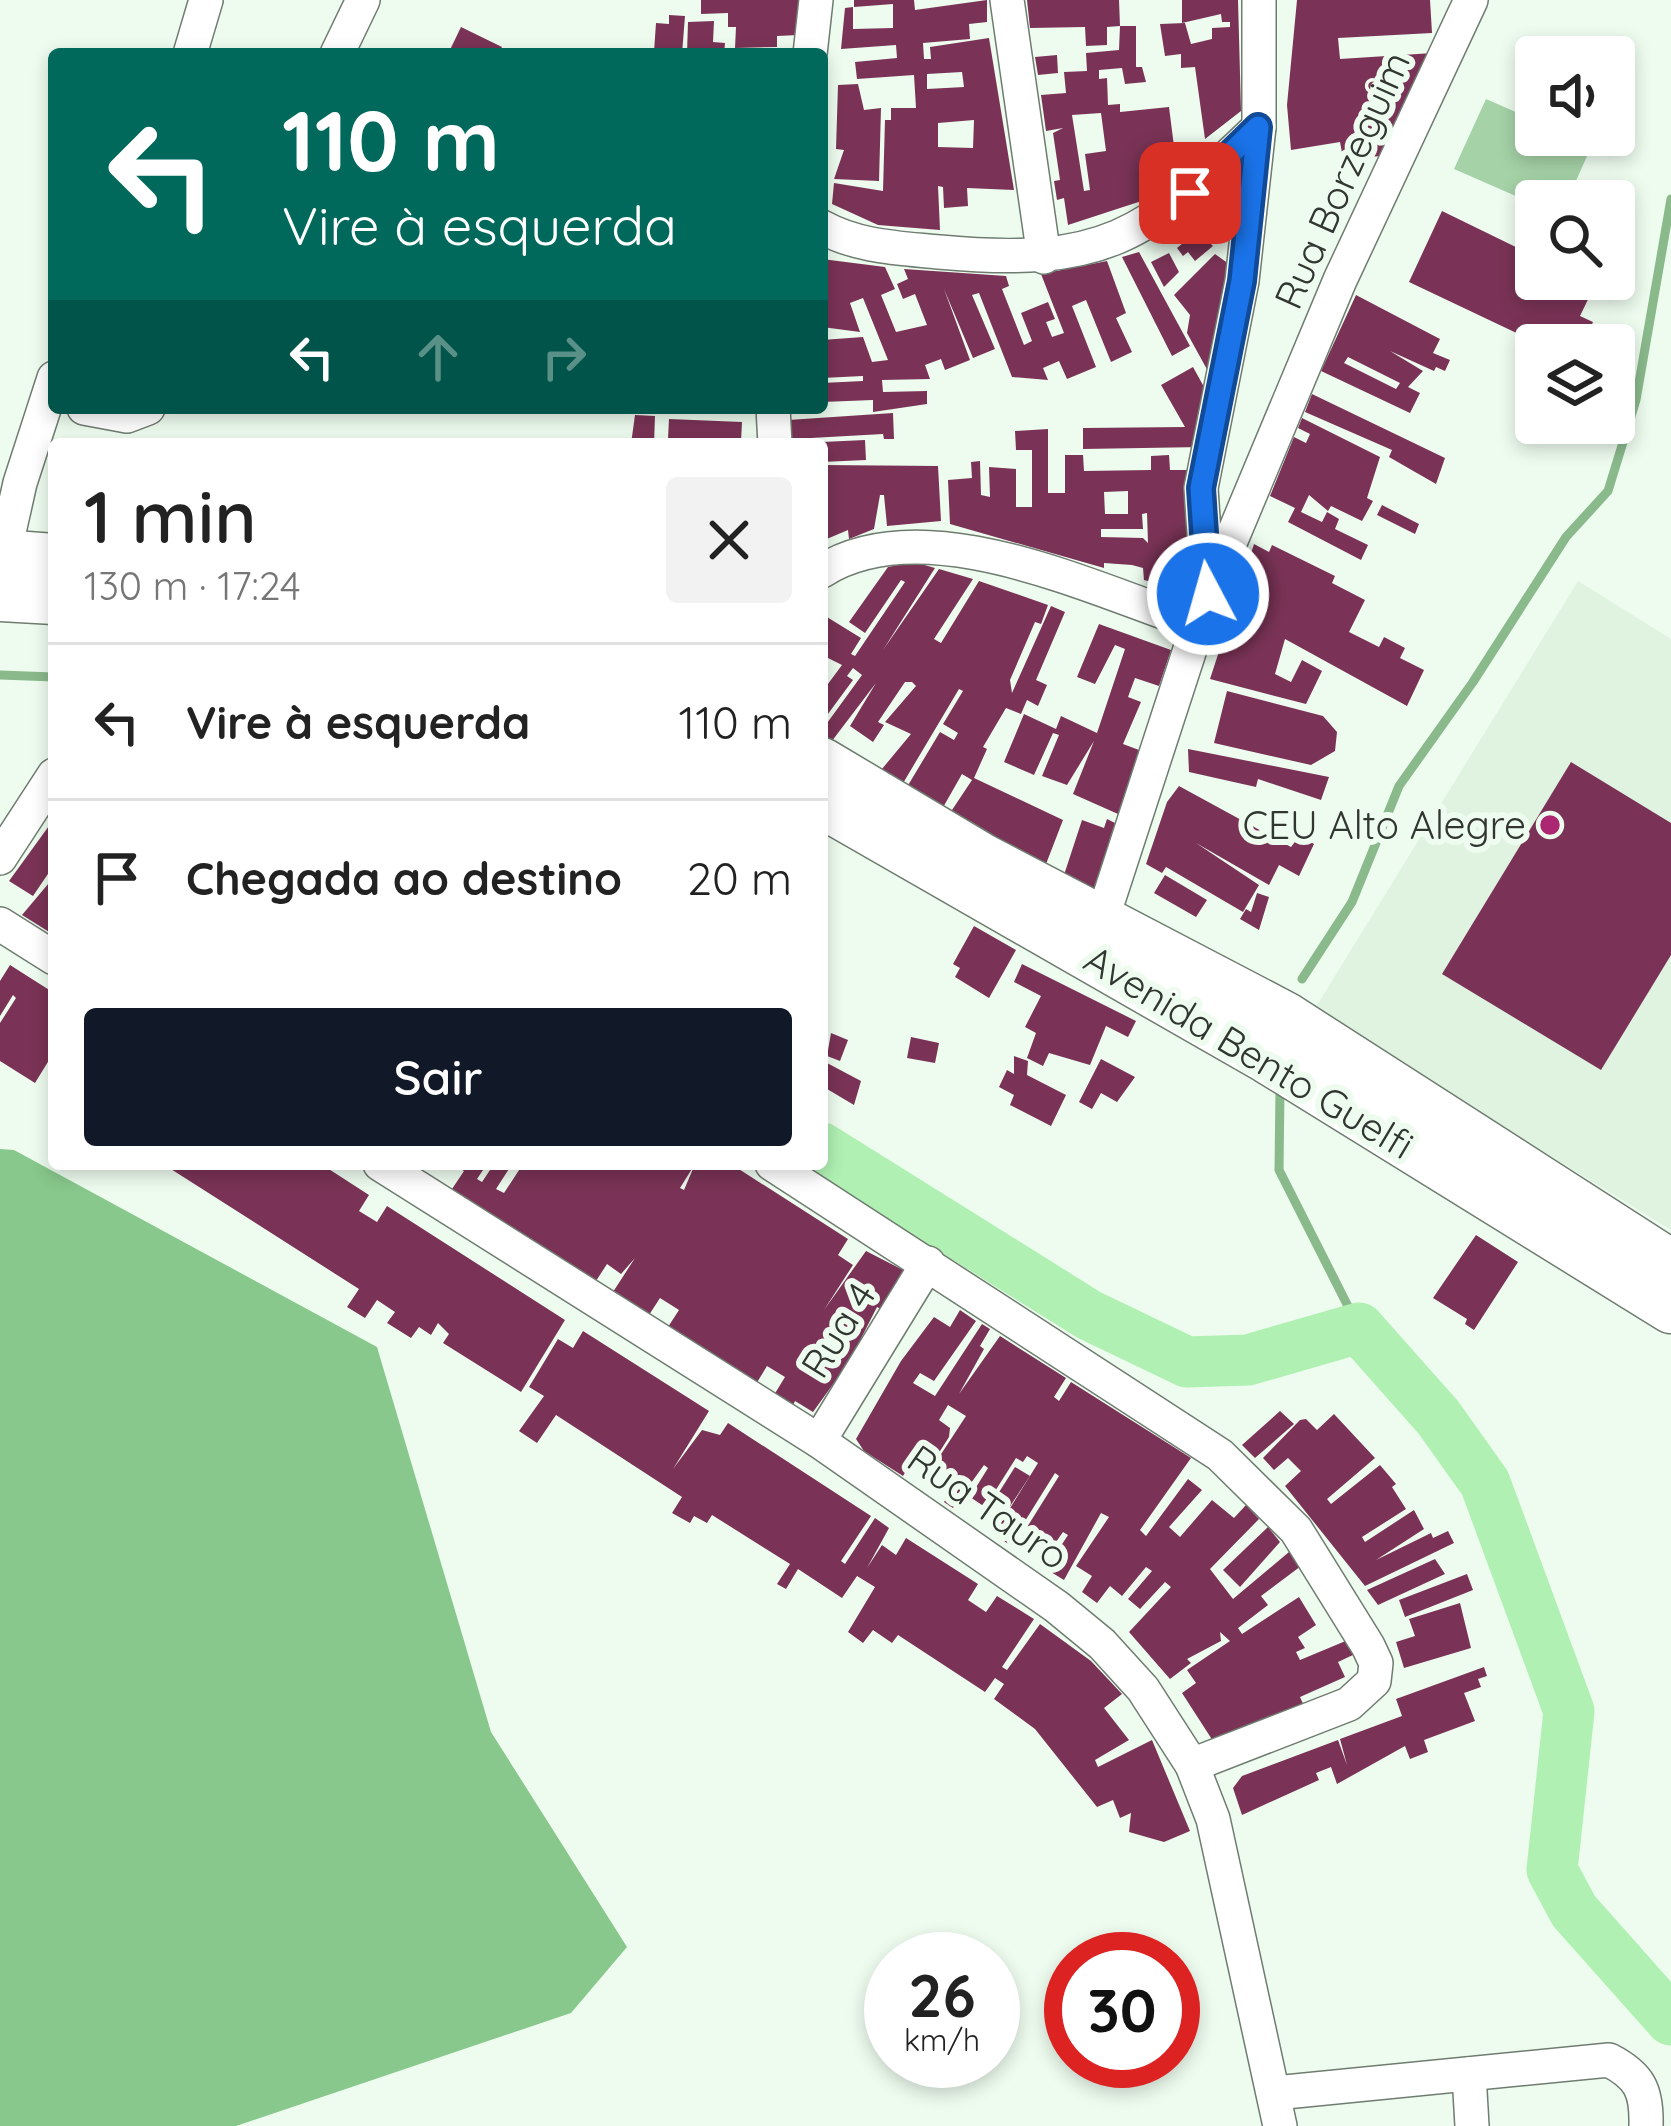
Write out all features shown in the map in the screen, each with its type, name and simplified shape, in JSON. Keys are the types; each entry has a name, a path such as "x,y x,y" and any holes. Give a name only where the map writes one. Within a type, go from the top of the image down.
{"main road":[{"path":"1,570 48,559"},
{"path":"1,570 48,597"},
{"name":"Avenida Bento Guelfi","path":"828,766 1096,938 1267,1059 1671,1310"},
{"name":"Avenida Bento Guelfi","path":"828,807 1096,938 1285,1016 1671,1264"}],"street":[{"path":"192,48 206,0"},
{"path":"340,48 363,0"},
{"path":"812,48 816,0"},
{"path":"1007,0 1044,256"},
{"path":"828,568 864,552 938,544 1204,610 1201,488 1242,281 1258,127 1258,0"},
{"path":"1259,35 1273,0"},
{"name":"Rua Borzeguim","path":"1096,938 1204,610 1340,280 1471,0"},
{"path":"828,229 867,244 1044,256 1121,236 1165,214 1258,127"},
{"path":"1,570 20,483 48,400"},
{"path":"0,448 20,483"},
{"path":"0,858 48,784"},
{"path":"0,924 48,954"},
{"name":"Rua Tauro","path":"390,1170 819,1441 1057,1607 1102,1644 1143,1689 1192,1765 1213,1819 1277,2109"},
{"path":"781,1170 1220,1455 1296,1530 1376,1663 1365,1694 1192,1765"},
{"name":"Rua 4","path":"819,1441 928,1263"},
{"path":"1277,2109 1469,2074 1609,2060 1633,2072 1647,2097 1646,2126"},
{"path":"1469,2074 1472,2126"}],"shaded area":[{"name":"CEU Alto Alegre","path":"1578,581 1671,639 1671,1230 1314,1010"}],"green space":[{"path":"1486,99 1515,112 1515,156 1587,156 1576,180 1515,180 1515,196 1454,169"},
{"path":"0,1149 14,1150 377,1347 491,1732 627,1947 571,2013 236,2126 0,2126"}],"building":[{"path":"701,0 802,0 799,35 777,36 777,47 735,48 736,27 728,27 728,13 701,14"},
{"path":"854,0 914,0 915,10 987,0 987,22 969,24 970,39 923,43 924,59 931,59 930,47 989,38 1014,190 967,188 968,206 944,208 943,187 938,186 940,230 878,225 832,204 834,183 883,191 885,120 891,120 891,108 916,108 914,75 857,79 855,62 897,58 896,45 841,49 845,8 853,7 853,29 893,28 893,4 854,7","holes":["962,72 964,87 927,89 927,74","974,120 973,148 938,147 938,123"]},
{"path":"1027,0 1119,0 1120,26 1107,27 1107,45 1086,46 1085,27 1030,28"},
{"path":"1182,0 1238,0 1241,111 1205,139 1195,67 1181,68 1181,54 1165,56 1160,24 1185,23 1191,44 1212,39 1212,28 1230,27 1230,22 1222,22 1221,14 1182,23"},
{"path":"1297,0 1430,0 1432,33 1338,38 1340,59 1433,53 1384,156 1343,158 1340,142 1291,150 1287,105"},
{"path":"669,15 685,16 682,48 654,48 656,23 669,24"},
{"path":"714,21 713,42 725,43 725,48 687,48 688,22"},
{"path":"1120,26 1136,26 1136,67 1142,67 1146,82 1125,84 1122,68 1099,70 1099,79 1107,78 1108,105 1120,104 1120,112 1169,107 1178,178 1163,194 1068,225 1064,198 1057,200 1054,181 1060,180 1053,133 1063,128 1046,131 1041,95 1066,93 1064,72 1087,71 1086,53 1119,50","holes":["1101,113 1106,151 1085,154 1090,190 1084,191 1072,115"]},
{"path":"461,27 502,47 501,48 451,48"},
{"path":"1057,55 1058,73 1038,75 1035,57"},
{"path":"858,84 864,110 881,108 879,181 834,179 844,150 836,149 838,85"},
{"path":"1247,184 1239,238 1209,216 1233,187"},
{"path":"1442,211 1515,247 1515,300 1588,300 1580,316 1593,322 1515,324 1515,332 1409,282"},
{"path":"1205,225 1214,235 1207,240 1213,246 1195,261 1188,252 1183,256 1177,248"},
{"path":"1139,252 1190,346 1172,356 1122,257"},
{"path":"1169,253 1179,272 1164,287 1151,262"},
{"path":"1215,254 1229,264 1215,384 1187,333 1190,315 1174,295"},
{"path":"828,260 885,267 895,289 881,295 896,332 927,325 915,294 903,299 897,284 908,279 904,269 1006,276 1009,286 1002,289 1024,345 1032,341 1021,313 1048,302 1055,319 1046,322 1052,337 1064,333 1041,274 1107,261 1126,313 1116,318 1132,352 1111,362 1086,300 1072,306 1096,367 1067,379 1059,361 1043,368 1048,380 1012,377 979,293 972,295 995,349 973,358 944,289 970,360 945,370 941,359 925,365 930,379 882,380 883,392 927,391 927,404 873,412 873,400 828,402 828,383 863,381 863,376 828,378 828,340 863,337 872,362 888,360 863,298 850,303 860,332 828,328"},
{"path":"1356,295 1440,339 1433,353 1450,360 1445,371 1436,367 1434,371 1390,351 1423,371 1408,387 1420,393 1410,413 1321,371","holes":["1348,357 1400,383 1396,389 1344,363"]},
{"path":"1193,367 1209,396 1203,447 1083,449 1083,428 1185,427 1161,385"},
{"path":"1312,394 1445,458 1436,484 1389,457 1392,450 1305,412"},
{"path":"893,413 894,439 884,439 883,434 790,438 788,420"},
{"path":"635,415 655,416 654,438 632,438"},
{"path":"1302,418 1380,457 1367,498 1373,501 1362,521 1331,506 1328,511 1309,495 1301,512 1322,522 1327,512 1339,519 1335,529 1368,545 1361,560 1288,522 1295,508 1270,496 1294,437 1306,443 1310,434 1298,428"},
{"path":"669,419 742,422 741,438 668,438"},
{"path":"1048,429 1048,493 1065,493 1065,455 1083,455 1084,471 1151,470 1151,456 1169,455 1170,470 1194,470 1183,590 1144,580 1143,568 1104,563 1104,568 950,524 948,480 972,478 971,462 980,461 981,495 990,497 989,467 1016,469 1016,507 1032,507 1032,450 1016,450 1015,431","holes":["1128,491 1128,514 1105,514 1104,492","1147,513 1148,543 1143,538 1101,537 1101,529 1143,529 1142,514"]},
{"path":"865,440 866,460 828,462 828,442"},
{"path":"828,465 938,466 941,521 887,526 884,495 880,495 874,529 849,539 848,530 828,538"},
{"path":"1382,505 1419,524 1415,534 1377,515"},
{"path":"1254,544 1269,552 1272,545 1335,576 1332,583 1365,600 1349,632 1379,647 1384,637 1405,648 1400,658 1424,670 1407,706 1285,639 1275,674 1291,682 1302,660 1322,671 1306,704 1210,679"},
{"path":"914,562 935,568 883,650 939,569 973,579 934,639 941,643 979,581 1048,605 1041,624 1035,622 1010,680 1012,693 1051,606 1065,612 1036,680 1047,685 1038,706 1027,700 1021,714 1006,708 983,747 987,749 974,778 1063,820 1041,877 944,822 972,780 962,774 937,818 901,797 940,732 954,740 958,733 943,724 963,691 959,689 896,795 872,781 911,734 885,722 916,686 912,682 905,682 878,722 884,725 873,742 850,726 876,683 828,746 828,722 862,675 853,668 847,676 853,680 828,714 828,684 842,665 828,658 828,618 861,638 851,654 855,656 905,582 901,580 865,633 849,622 888,567"},
{"path":"1099,624 1171,650 1159,686 1135,678 1128,697 1141,702 1123,744 1139,750 1118,814 1073,794 1094,741 1067,785 1042,776 1059,735 1053,733 1034,775 1004,762 1024,714 1056,729 1061,716 1097,733 1125,649 1115,645 1095,684 1077,677"},
{"path":"1227,691 1323,716 1337,732 1335,751 1311,765 1214,743"},
{"path":"1188,749 1329,777 1321,800 1258,779 1256,787 1189,772"},
{"path":"1571,762 1671,823 1671,955 1601,1070 1442,974"},
{"path":"1179,786 1291,847 1300,835 1314,844 1299,876 1279,865 1269,885 1196,843 1259,885 1243,912 1166,867 1162,873 1146,864 1167,802"},
{"path":"1107,819 1115,823 1094,891 1063,878 1082,820 1104,828"},
{"path":"48,827 48,874 33,896 9,881"},
{"path":"1165,875 1207,900 1196,917 1154,893"},
{"path":"48,884 48,931 22,915"},
{"path":"1257,893 1269,897 1259,930 1240,919 1246,909 1251,912"},
{"path":"974,926 1016,950 989,998 955,977 960,968 953,964"},
{"path":"1022,964 1136,1021 1128,1037 1106,1026 1090,1065 1049,1053 1043,1066 1027,1058 1036,1033 1025,1027 1041,996 1014,982"},
{"path":"10,965 48,989 48,1062 35,1083 0,1061 0,1023 16,998 13,995 0,1016 0,981"},
{"path":"831,1033 848,1040 840,1061 828,1056"},
{"path":"911,1037 939,1043 935,1063 907,1058"},
{"path":"1014,1056 1028,1061 1027,1075 1066,1095 1051,1126 1010,1105 1014,1095 999,1087 1007,1070 1014,1074"},
{"path":"1101,1059 1135,1077 1117,1102 1101,1093 1092,1109 1079,1102"},
{"path":"828,1064 861,1081 854,1105 828,1090"},
{"path":"172,1170 330,1170 369,1195 359,1211 377,1222 387,1206 565,1320 521,1392 443,1343 449,1334 438,1323 431,1335 419,1327 411,1338 387,1323 395,1312 377,1300 365,1318 347,1307 359,1289"},
{"path":"483,1170 477,1179 482,1182 490,1170 508,1170 496,1189 504,1193 519,1170 691,1170 680,1188 684,1190 692,1170 740,1170 848,1239 838,1255 853,1265 824,1310 866,1251 903,1270 901,1283 884,1311 877,1307 849,1362 813,1412 795,1401 792,1407 774,1395 785,1377 767,1366 756,1384 668,1327 679,1310 660,1298 649,1315 613,1292 635,1258 621,1274 607,1264 596,1281 452,1189 464,1171"},
{"path":"1476,1235 1518,1262 1474,1330 1465,1324 1467,1319 1433,1298"},
{"path":"960,1310 976,1321 934,1381 920,1373 913,1383 935,1396 982,1324 990,1329 980,1346 984,1349 959,1394 1000,1336 1066,1378 1054,1397 1059,1401 1071,1382 1191,1458 1140,1530 1146,1536 1188,1479 1202,1490 1169,1527 1180,1537 1212,1500 1234,1518 1246,1505 1259,1519 1210,1569 1233,1599 1289,1552 1301,1566 1261,1596 1268,1605 1238,1628 1242,1634 1299,1597 1316,1625 1298,1637 1305,1648 1296,1652 1300,1660 1348,1640 1355,1654 1338,1662 1345,1677 1300,1697 1305,1708 1213,1741 1182,1693 1196,1683 1187,1670 1230,1641 1220,1632 1221,1641 1187,1659 1191,1663 1170,1679 1129,1632 1171,1587 1165,1582 1140,1609 1128,1599 1152,1571 1146,1567 1122,1596 1110,1586 1097,1603 1082,1592 1092,1576 1076,1566 1109,1517 1101,1513 1064,1580 1046,1569 1068,1535 1063,1532 1049,1552 1024,1532 1059,1476 1055,1473 1010,1545 994,1534 1038,1463 1027,1456 1023,1462 1016,1458 985,1507 970,1497 988,1468 984,1465 953,1508 944,1502 955,1487 930,1471 966,1416 948,1405 939,1420 950,1428 949,1437 928,1470 913,1460 903,1476 864,1451 856,1439 901,1361 934,1317 950,1327"},
{"path":"583,1331 709,1411 673,1469 702,1430 720,1435 728,1423 871,1516 841,1561 845,1564 875,1518 889,1528 867,1568 882,1545 896,1555 906,1538 978,1584 968,1600 986,1612 997,1596 1034,1619 1002,1667 1007,1670 1040,1624 1091,1661 1122,1694 1104,1708 1129,1740 1095,1760 1098,1767 1152,1740 1190,1831 1164,1842 1129,1832 1131,1813 1120,1818 1113,1800 1097,1807 1035,1729 994,1699 1004,1684 995,1678 985,1692 898,1635 892,1643 873,1630 863,1643 848,1632 875,1587 857,1576 842,1598 798,1569 786,1589 777,1584 790,1564 712,1515 707,1523 694,1516 690,1523 672,1513 682,1497 556,1415 537,1443 519,1431 544,1396 529,1387 558,1339 573,1348"},
{"path":"1280,1411 1294,1424 1255,1458 1242,1445"},
{"path":"1334,1414 1375,1458 1327,1499 1331,1504 1380,1465 1396,1484 1392,1487 1406,1509 1362,1537 1365,1542 1414,1510 1424,1529 1376,1560 1431,1533 1433,1538 1448,1531 1454,1543 1365,1586 1285,1486 1301,1471 1288,1458 1274,1470 1263,1458 1300,1420 1306,1419 1317,1430"},
{"path":"1015,1467 1030,1476 1003,1517 989,1508"},
{"path":"1268,1527 1280,1542 1240,1587 1223,1570"},
{"path":"1435,1559 1445,1574 1378,1605 1367,1590"},
{"path":"1467,1574 1473,1590 1405,1617 1399,1600"},
{"path":"1460,1603 1471,1648 1404,1668 1396,1642 1415,1636 1409,1619"},
{"path":"1484,1667 1487,1676 1478,1679 1481,1687 1464,1693 1475,1721 1424,1740 1428,1752 1410,1759 1405,1746 1337,1784 1331,1767 1316,1773 1319,1780 1242,1815 1233,1788 1242,1776 1338,1740 1347,1765 1340,1739 1402,1716 1396,1699"}],"waterway":[{"path":"1302,979 1352,902 1399,786 1566,537 1608,491 1636,400 1671,199"},
{"path":"0,675 48,677"},
{"path":"1280,1089 1279,1170 1359,1328"},
{"path":"828,1152 1089,1315 1187,1362 1248,1360 1359,1328 1438,1417 1485,1483 1569,1711 1552,1870 1574,1911 1671,2020"}],"place":[{"name":"CEU Alto Alegre","path":"1550,825"}],"route":[{"path":"1190,193 1258,127 1242,281 1201,488 1208,594"}]}
